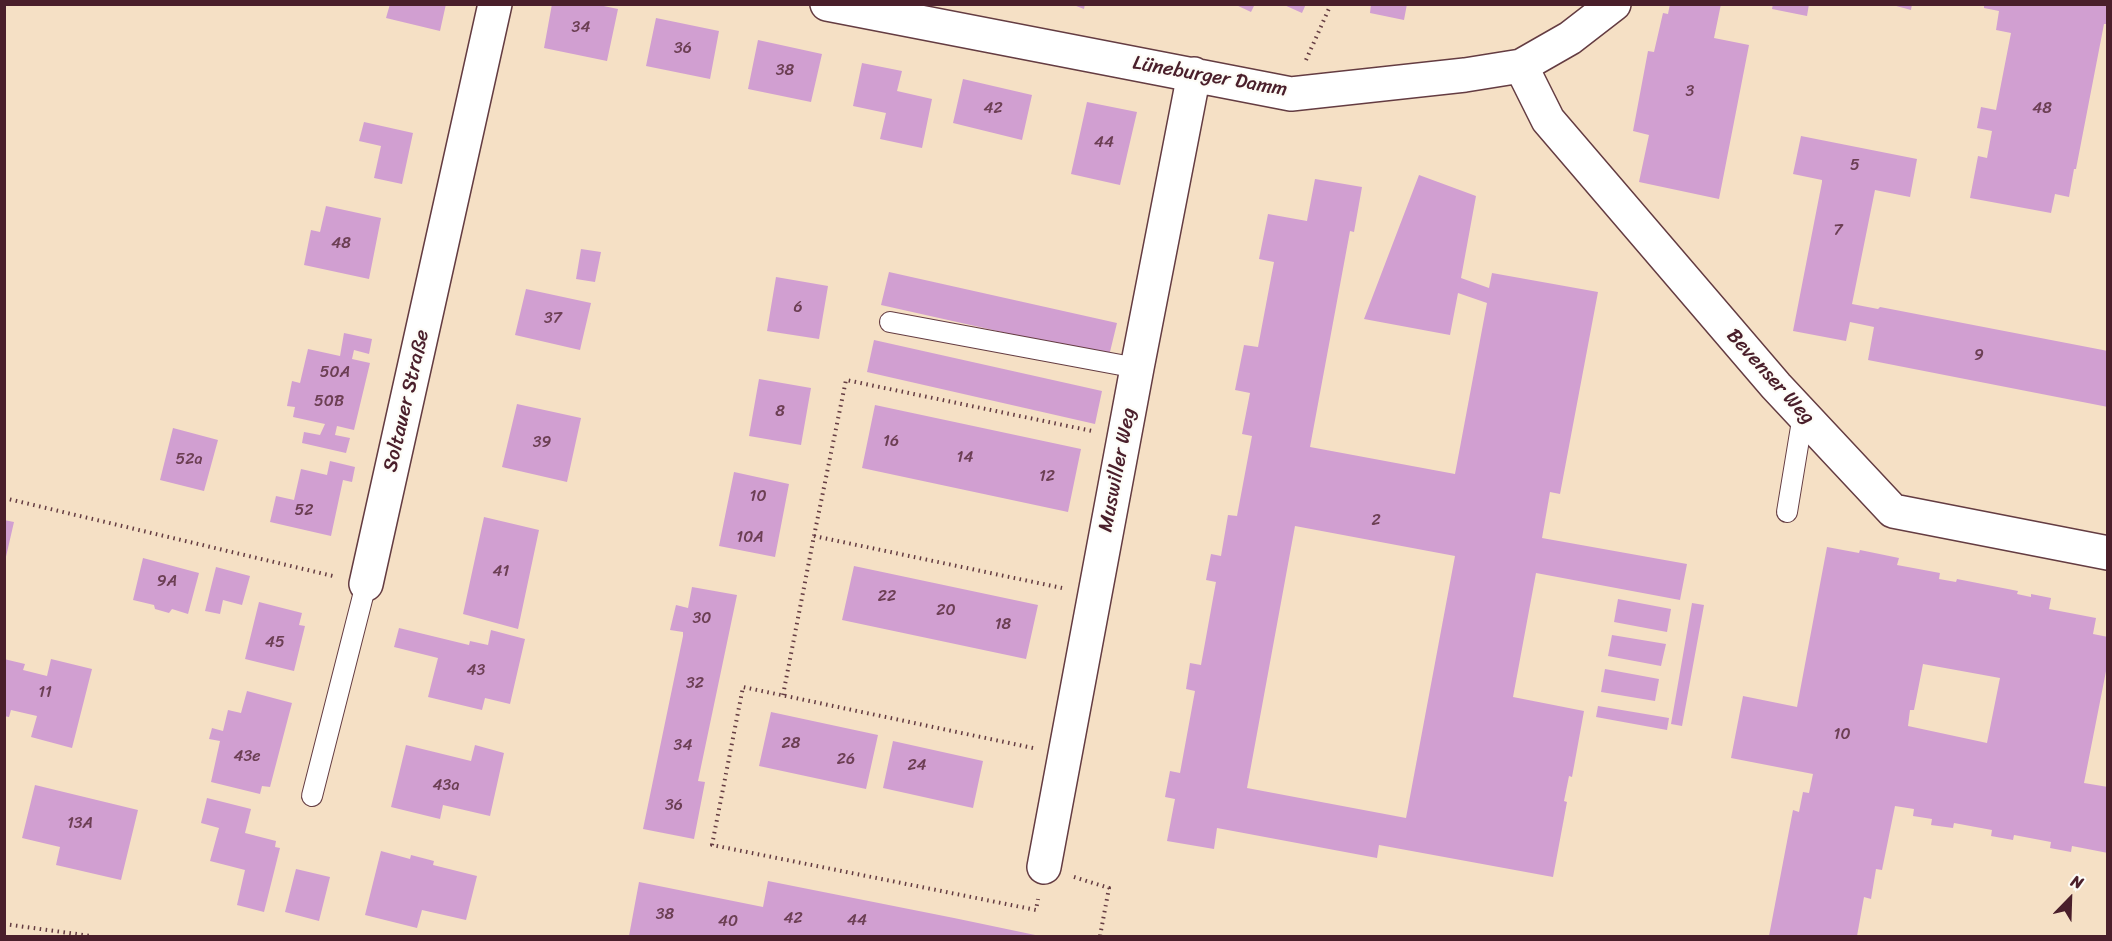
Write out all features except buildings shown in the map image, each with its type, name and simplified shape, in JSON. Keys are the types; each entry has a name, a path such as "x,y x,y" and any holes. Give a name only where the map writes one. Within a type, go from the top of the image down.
{"street":[{"name":"Soltauer Straße","path":"366,584 495,4"},
{"name":"Lüneburger Damm","path":"827,4 900,12 1291,94 1465,75 1521,66 1570,38 1614,4"},
{"name":"Bevenser Weg","path":"1521,66 1548,120 1803,415 1893,511 2108,553"},
{"name":"Muswiller Weg","path":"1044,867 1194,74"}],"lane":[{"path":"890,322 1137,368"},
{"path":"1787,512 1803,415"},
{"name":"Soltauer Straße","path":"312,796 366,584"}],"path":[{"path":"1291,94 1331,4"},
{"path":"783,695 846,380 1124,438"},
{"path":"4,498 366,584"},
{"path":"814,536 1095,595"},
{"path":"1065,755 743,687 712,845 1036,910 1044,867 1109,888 1100,936"},
{"path":"4,924 90,936"}]}
